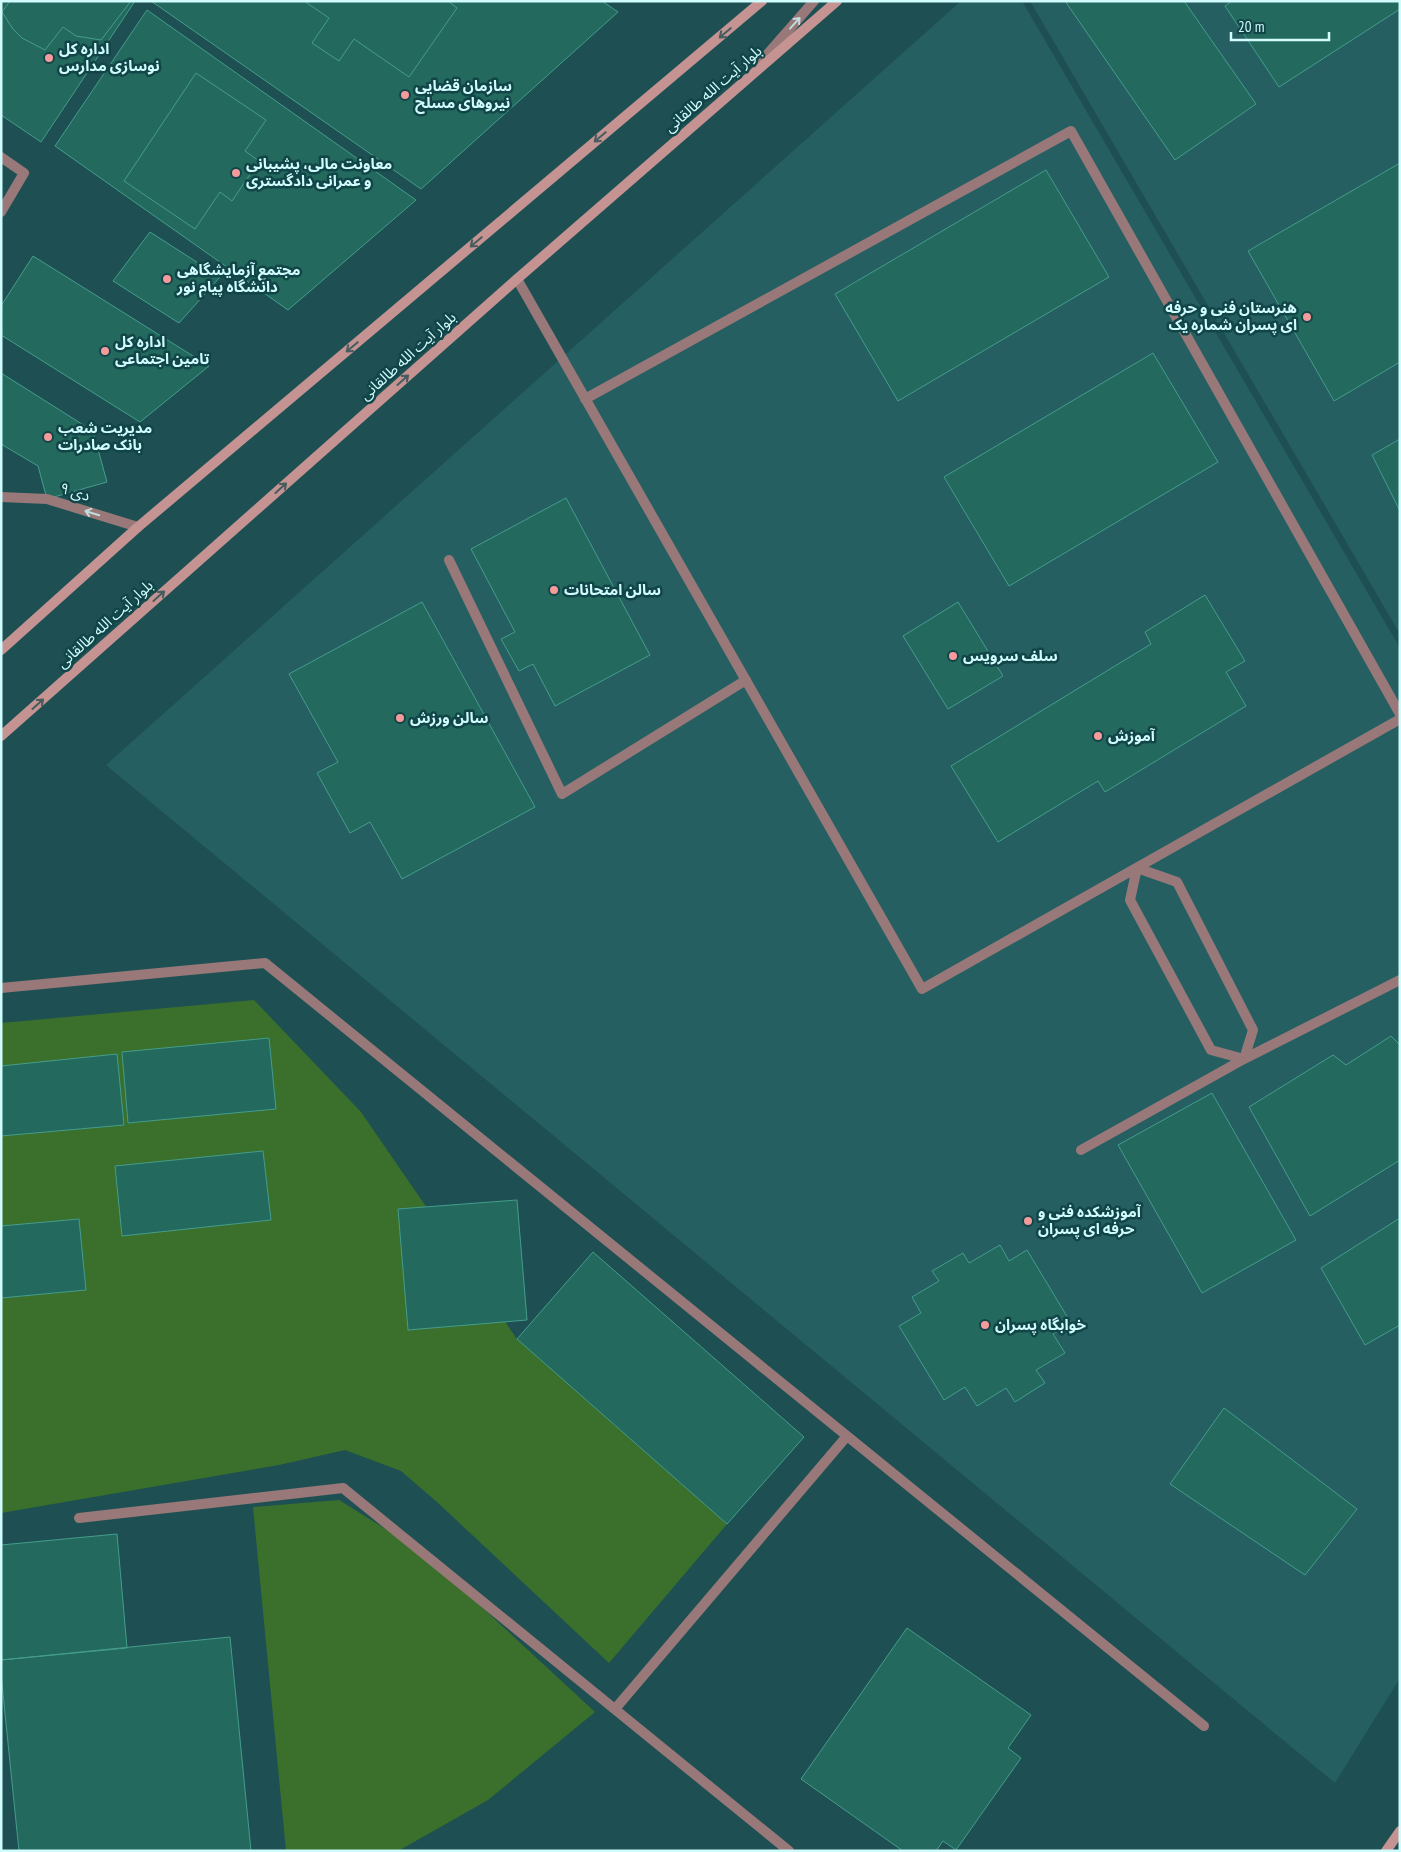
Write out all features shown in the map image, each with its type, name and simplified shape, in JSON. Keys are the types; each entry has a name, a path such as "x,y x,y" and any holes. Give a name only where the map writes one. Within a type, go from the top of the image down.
{"main road":[{"path":"1,650 138,527 762,1"},
{"name":"بلوار آیت الله طالقانی","path":"1,736 517,279 837,1"},
{"path":"1386,1851 1400,1831"}],"street":[{"path":"740,86 814,1"},
{"path":"585,398 1071,131 1400,714"},
{"path":"1,157 24,173 1,212"},
{"path":"517,279 922,989 1400,719"},
{"name":"۹ دی","path":"1,502 1,498 47,499 138,527"},
{"path":"449,560 562,794 746,680"},
{"path":"1137,868 1177,882 1253,1030 1244,1059"},
{"path":"1137,868 1130,900 1211,1050 1244,1059"},
{"path":"1,988 265,963 1204,1726"},
{"path":"1081,1150 1244,1059 1400,980"},
{"path":"615,1709 847,1436"},
{"path":"79,1518 343,1488 789,1851"}],"shaded area":[{"name":"آموزشکده فنی و حرفه ای پسران","path":"961,1 1022,1 1400,648 1400,1678 1335,1783 106,765"},
{"name":"هنرستان فنی و حرفه ای پسران شماره یک","path":"1030,1 1400,1 1400,634"}],"green space":[{"path":"254,1000 361,1112 517,1339 727,1524 609,1663 437,1502 401,1471 345,1450 279,1465 1,1513 1,1023"},
{"path":"339,1500 421,1551 595,1712 488,1800 398,1851 286,1851 253,1507"}],"building":[{"name":"اداره کل نوسازی مدارس","path":"1,1 135,1 41,142 1,115"},
{"path":"10,1 131,1 101,40 76,36 63,27 45,50 22,38 13,29 2,12"},
{"name":"سازمان قضایی نیروهای مسلح","path":"151,1 602,1 618,12 421,189"},
{"path":"304,1 448,1 457,8 409,77 354,39 339,61 312,43 329,18"},
{"path":"1065,1 1184,1 1256,104 1175,160"},
{"path":"1232,1 1400,1 1400,9 1279,87 1225,6"},
{"name":"معاونت مالی، پشیبانی و عمرانی دادگستری","path":"147,10 416,200 288,310 55,146"},
{"path":"196,73 266,120 245,151 259,161 232,201 220,192 195,229 124,181"},
{"path":"1400,163 1400,362 1334,401 1248,251"},
{"path":"1046,170 1109,277 898,401 835,294"},
{"name":"مجتمع آزمایشگاهی دانشگاه پیام نور","path":"150,232 220,277 179,323 113,281"},
{"name":"اداره کل تامین اجتماعی","path":"33,256 209,366 140,422 1,335 1,306"},
{"path":"1153,353 1218,462 1009,586 944,477"},
{"name":"مدیریت شعب بانک صادرات","path":"1,373 93,431 107,482 47,499 38,466 1,444"},
{"path":"1400,439 1400,511 1372,455"},
{"name":"سالن امتحانات","path":"566,498 650,655 555,706 533,664 519,671 501,639 515,632 471,549"},
{"name":"آموزش","path":"1205,595 1245,661 1226,672 1246,706 1105,792 1098,781 998,842 951,766 1151,644 1145,632"},
{"name":"سالن ورزش","path":"422,602 535,807 402,879 370,822 350,833 317,773 338,762 289,674"},
{"name":"سلف سرویس","path":"958,602 1003,676 948,709 903,636"},
{"path":"1391,1036 1400,1045 1400,1160 1310,1216 1249,1107 1333,1055 1346,1065"},
{"path":"269,1038 276,1109 128,1123 122,1052"},
{"path":"117,1054 124,1125 1,1136 1,1066"},
{"path":"1212,1093 1296,1240 1202,1293 1118,1145"},
{"path":"263,1151 271,1220 122,1236 115,1166"},
{"path":"517,1200 527,1320 408,1330 398,1209"},
{"path":"1400,1218 1400,1325 1365,1345 1321,1268"},
{"path":"79,1219 86,1290 1,1298 1,1226"},
{"name":"خوابگاه پسران","path":"1000,1245 1009,1261 1027,1250 1071,1323 1053,1334 1065,1353 1036,1370 1045,1383 1015,1402 1006,1388 977,1406 965,1387 944,1400 899,1326 921,1313 912,1297 939,1281 932,1271 963,1253 969,1263"},
{"path":"593,1252 804,1437 727,1524 517,1339"},
{"path":"1224,1408 1357,1509 1305,1575 1170,1484"},
{"path":"117,1534 127,1648 1,1660 1,1545"},
{"path":"907,1628 1031,1715 1008,1748 1021,1758 956,1850 943,1841 936,1851 903,1851 801,1779"},
{"path":"230,1637 251,1851 19,1851 1,1660"}],"place":[{"name":"اداره کل نوسازی مدارس","path":"49,58"},
{"name":"سازمان قضایی نیروهای مسلح","path":"405,95"},
{"name":"معاونت مالی، پشیبانی و عمرانی دادگستری","path":"236,173"},
{"name":"مجتمع آزمایشگاهی دانشگاه پیام نور","path":"167,279"},
{"name":"هنرستان فنی و حرفه ای پسران شماره یک","path":"1307,317"},
{"name":"اداره کل تامین اجتماعی","path":"105,351"},
{"name":"مدیریت شعب بانک صادرات","path":"48,437"},
{"name":"سالن امتحانات","path":"554,590"},
{"name":"سلف سرویس","path":"953,656"},
{"name":"سالن ورزش","path":"400,718"},
{"name":"آموزش","path":"1098,736"},
{"name":"آموزشکده فنی و حرفه ای پسران","path":"1028,1221"},
{"name":"خوابگاه پسران","path":"985,1325"}]}
